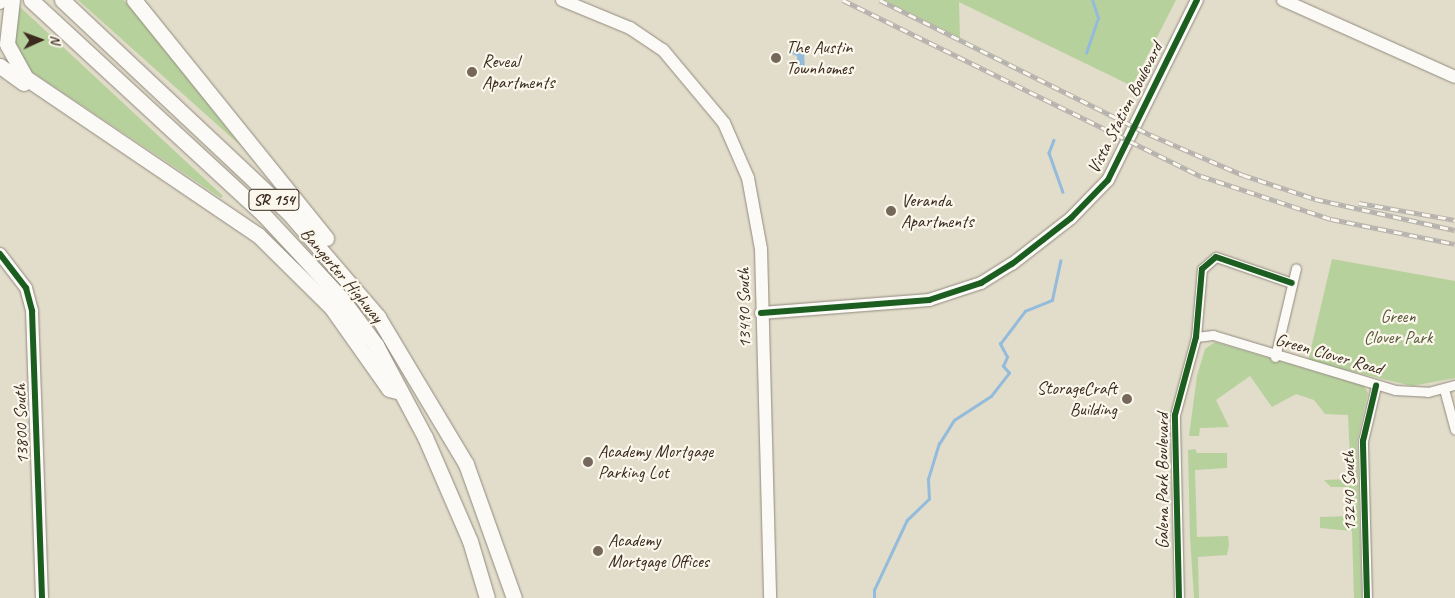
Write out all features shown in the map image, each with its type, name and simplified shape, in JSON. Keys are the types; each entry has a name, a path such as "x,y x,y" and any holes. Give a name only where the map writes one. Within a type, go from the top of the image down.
{"highway":[{"path":"12,0 6,29 9,51 21,72 42,92"},
{"name":"Bangerter Highway","path":"62,0 328,254 386,328 449,430 478,491 514,598"},
{"path":"134,0 381,306 444,404 449,430"},
{"path":"145,0 179,55"},
{"name":"Bangerter Highway","path":"35,4 296,248 364,329 401,392 447,483 488,598"},
{"path":"0,66 258,235 325,300 388,389 401,392"}],"street":[{"name":"13490 South","path":"562,0 630,28 659,48 708,100 739,154 756,212 770,598"},
{"name":"Vista Station Boulevard","path":"761,313 929,300 981,283 1012,264 1071,218 1108,180 1197,0"},
{"path":"1283,0 1455,77"},
{"name":"13800 South","path":"2,256 26,288 32,311 42,598"},
{"name":"Galena Park Boulevard","path":"1179,598 1175,415 1196,337 1202,269 1210,257 1292,282"},
{"path":"1275,357 1296,268"},
{"name":"Green Clover Road","path":"1196,337 1213,335 1275,357 1376,386 1412,392 1444,389 1455,385"},
{"name":"13240 South","path":"1367,598 1363,441 1376,386"},
{"path":"1444,389 1455,430"}],"green space":[{"path":"78,0 123,0 132,8 241,146"},
{"path":"882,0 1176,0 1132,86 959,2 960,39"},
{"path":"18,5 223,196 221,198 26,68 14,45"},
{"name":"Green Clover Park","path":"1332,259 1455,281 1455,378 1412,386 1308,361"},
{"path":"1215,342 1364,386 1368,393 1357,442 1362,598 1354,598 1352,531 1320,528 1320,517 1350,516 1349,487 1331,487 1324,480 1351,479 1348,415 1325,414 1314,400 1296,394 1272,407 1250,376 1216,400 1229,427 1200,428 1199,436 1189,436 1197,376 1205,349"},
{"path":"1195,449 1197,453 1227,453 1227,468 1195,470 1197,537 1228,536 1229,545 1227,555 1198,557 1199,598 1194,598 1190,537 1188,450"}],"water":[{"path":"791,47 804,53 805,68 798,69 797,56 787,52"}],"waterway":[{"path":"1086,53 1098,18 1092,0"},
{"path":"1054,140 1049,153 1063,192"},
{"path":"874,598 874,590 907,520 929,499 928,479 939,444 954,420 991,396 1009,373 1003,366 1007,357 1000,344 1025,311 1052,300 1060,261"}],"railway":[{"path":"843,0 1201,176 1331,219 1455,244"},
{"path":"880,0 1151,135 1243,175 1315,199 1455,230"},
{"path":"1359,203 1455,220"}],"cycle path":[{"path":"761,313 929,300 981,283 1012,264 1071,218 1108,180 1197,0"},
{"path":"0,254 26,288 32,311 42,598"},
{"path":"1179,598 1175,415 1196,337 1202,269 1216,257 1292,283"},
{"path":"1367,598 1363,441 1376,386"}],"place":[{"name":"The Austin Townhomes","path":"776,58"},
{"name":"Reveal Apartments","path":"472,72"},
{"name":"Veranda Apartments","path":"891,211"},
{"name":"StorageCraft Building","path":"1127,399"},
{"name":"Academy Mortgage Parking Lot","path":"588,462"},
{"name":"Academy Mortgage Offices","path":"598,551"}]}
